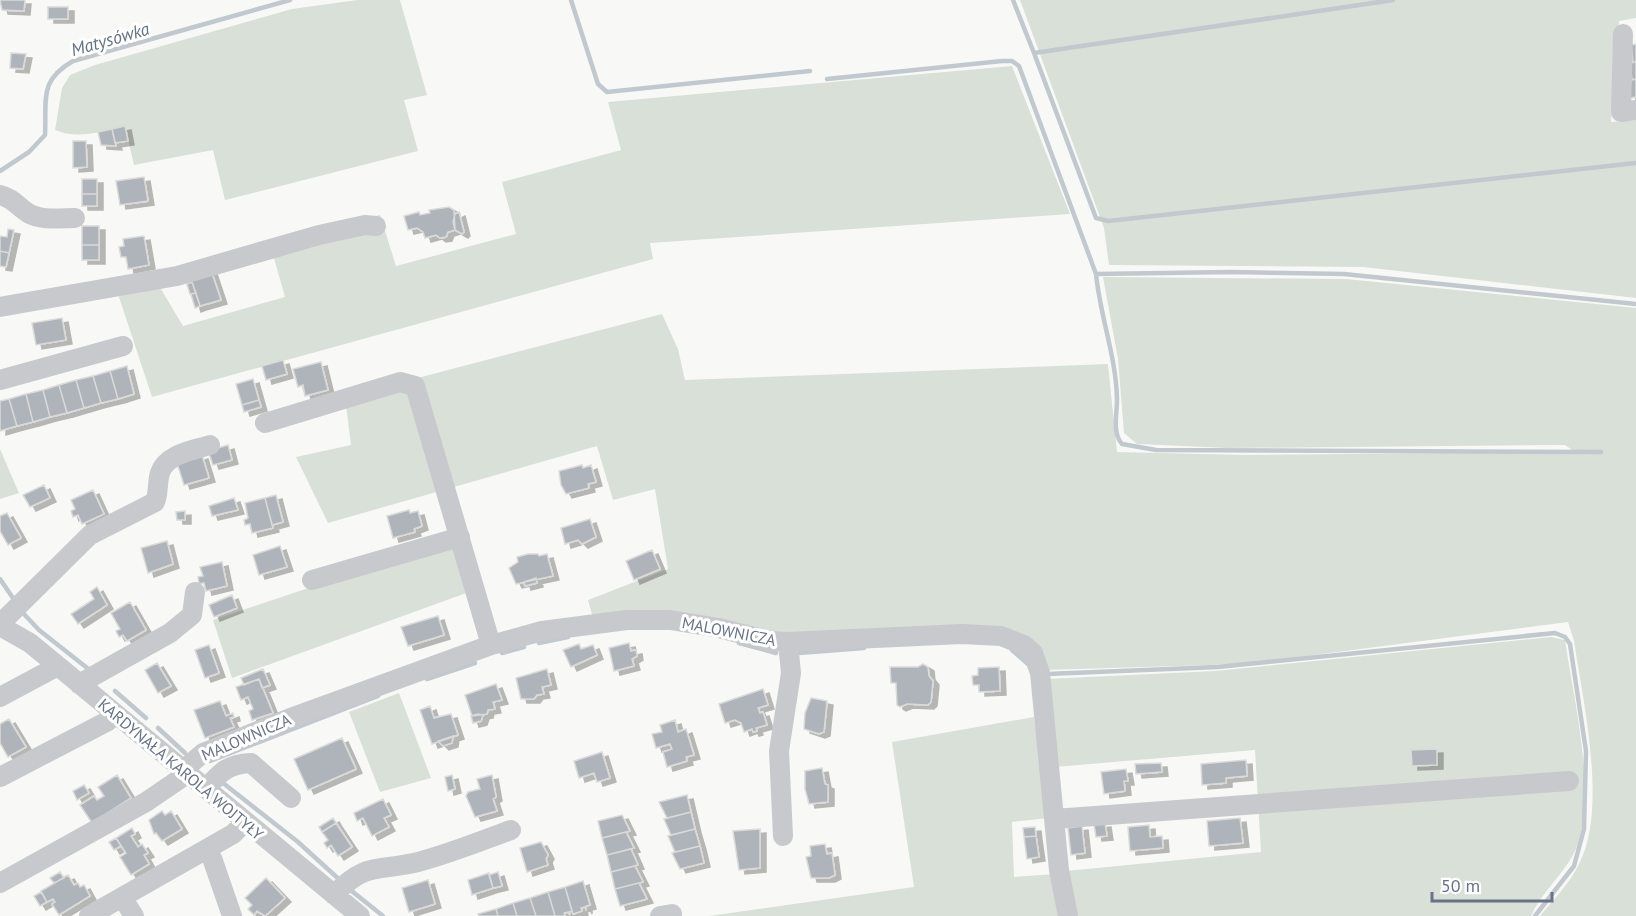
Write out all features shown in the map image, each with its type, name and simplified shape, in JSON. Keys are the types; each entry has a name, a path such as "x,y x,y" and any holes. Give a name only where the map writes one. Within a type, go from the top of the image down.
{"street":[{"path":"1623,34 1621,112 1636,110"},
{"path":"0,195 10,197 27,213 39,217 75,218"},
{"path":"0,307 177,276 319,235 364,225 376,226"},
{"path":"0,380 123,346"},
{"path":"265,423 400,382 415,386 490,645"},
{"path":"0,625 90,535 155,502 159,491 160,473 168,461 181,454 210,445"},
{"path":"312,580 460,537"},
{"path":"79,684 170,633 192,615 195,592"},
{"name":"MALOWNICZA","path":"0,883 146,802 185,772 190,762 214,749 490,645 568,626 627,620 696,623 769,641 983,634 1001,636 1024,645 1033,653 1040,673 1059,870 1068,916"},
{"name":"KARDYNAŁA KAROLA WOJTYŁY","path":"0,625 30,643 251,826 340,888 352,914"},
{"path":"783,836 778,751 791,673 788,642"},
{"path":"0,697 58,666"},
{"path":"0,777 108,721 115,714"},
{"path":"206,789 222,770 236,764 251,763 291,798"},
{"path":"1054,819 1569,781"},
{"path":"107,916 131,910 212,858 251,826"},
{"path":"88,916 251,826"},
{"path":"340,888 362,871 416,862 511,830"},
{"path":"212,858 232,916"}],"shaded area":[{"path":"357,0 400,0 427,95 404,100 418,151 225,200 213,150 134,165 125,127 81,134 55,130 62,88 70,75 95,65 292,9"},
{"path":"1020,0 1636,0 1636,18 1619,21 1611,122 1636,120 1636,298 1363,267 1109,265 1104,228"},
{"path":"1012,66 1070,214 650,243 653,259 152,397 117,291 158,284 183,326 285,297 270,244 380,215 396,266 516,234 502,182 621,150 608,102"},
{"path":"1103,277 1346,279 1636,308 1636,916 1540,916 1566,885 1579,864 1587,841 1592,814 1591,754 1574,641 1568,622 1244,664 1045,670 1023,638 794,638 593,618 588,600 668,569 655,489 613,500 597,446 328,523 296,457 351,445 345,397 662,314 678,349 685,380 1108,364 1117,452 1247,455 1575,452 1565,445 1228,448 1137,444 1124,433 1118,359"},
{"path":"0,449 19,493 0,499"},
{"path":"456,544 469,592 232,678 213,620 365,569"},
{"path":"1551,637 1565,640 1582,749 1584,808 1581,833 1573,855 1531,916 1074,916 1066,871 1261,852 1255,750 1055,767 1045,679 1215,671"},
{"path":"399,693 431,778 380,792 349,712"},
{"path":"1034,717 1049,818 1012,822 1014,877 1056,874 1064,916 709,916 914,887 892,742"}],"building":[{"path":"0,0 25,0 24,11 2,10"},
{"path":"48,7 68,7 68,19 48,19"},
{"path":"1636,44 1636,62 1633,62 1631,45"},
{"path":"11,53 26,54 23,69 10,68"},
{"path":"1636,62 1636,79 1632,80 1630,63"},
{"path":"1636,79 1636,97 1630,98 1629,80"},
{"path":"125,126 128,141 115,143 112,129"},
{"path":"112,129 116,146 101,145 98,132"},
{"path":"73,141 86,141 87,167 73,168"},
{"path":"144,177 148,201 120,205 116,181"},
{"path":"82,179 97,179 97,194 82,194"},
{"path":"82,194 97,194 97,206 82,206"},
{"path":"449,207 454,210 455,230 448,232 446,237 440,238 436,235 425,238 423,232 417,228 408,230 404,216 419,212 420,215 430,213 429,210"},
{"path":"459,212 464,232 462,234 455,230 453,222 455,214"},
{"path":"82,226 99,226 99,245 82,245"},
{"path":"8,229 14,230 9,253 0,251 0,236 7,237"},
{"path":"144,236 149,265 128,269 126,257 121,257 119,247 124,246 123,239"},
{"path":"82,245 99,245 99,260 82,260"},
{"path":"0,251 9,253 6,267 0,266"},
{"path":"211,270 221,300 200,306 190,276"},
{"path":"192,282 196,293 190,294 187,284"},
{"path":"196,293 200,306 195,308 191,294"},
{"path":"62,318 66,340 36,345 32,323"},
{"path":"283,360 287,374 266,380 262,366"},
{"path":"321,362 328,390 305,396 303,385 298,387 293,369"},
{"path":"127,366 134,394 118,399 110,371"},
{"path":"110,371 118,399 101,403 93,376"},
{"path":"93,376 101,403 84,408 76,380"},
{"path":"253,379 259,400 242,405 236,384"},
{"path":"76,380 84,408 67,413 59,385"},
{"path":"59,385 67,413 50,417 43,390"},
{"path":"43,390 50,417 33,422 26,394"},
{"path":"26,394 33,422 17,426 9,399"},
{"path":"9,399 17,426 0,431 0,401"},
{"path":"259,400 261,407 244,412 242,405"},
{"path":"228,445 232,460 213,465 208,451"},
{"path":"202,455 209,478 184,485 177,463"},
{"path":"582,465 583,468 591,465 596,482 588,484 589,488 566,494 561,485 559,471"},
{"path":"44,485 50,498 30,507 23,495"},
{"path":"93,490 104,514 82,524 78,515 73,517 71,511 75,509 71,500"},
{"path":"276,495 283,522 272,525 265,498"},
{"path":"234,498 238,510 212,516 209,506"},
{"path":"265,498 273,528 252,533 250,524 245,525 244,520 248,518 245,503"},
{"path":"409,510 410,513 418,511 422,526 414,529 415,532 393,538 387,516"},
{"path":"185,511 185,520 177,520 176,512"},
{"path":"7,513 21,538 8,545 0,531 0,516"},
{"path":"590,519 596,537 582,544 578,540 565,544 561,528"},
{"path":"167,541 173,564 148,573 141,548"},
{"path":"280,546 287,567 259,575 253,555"},
{"path":"652,550 660,569 634,580 626,561"},
{"path":"528,554 539,556 547,554 553,576 516,584 509,568 518,562 517,557"},
{"path":"222,562 227,586 206,591 204,583 199,584 198,577 203,576 200,567"},
{"path":"536,578 537,583 525,586 524,582"},
{"path":"97,587 107,605 78,624 71,614 94,599 90,592"},
{"path":"232,595 237,608 214,617 209,605"},
{"path":"130,602 146,630 127,641 123,635 119,637 116,631 120,629 111,613"},
{"path":"438,616 444,635 408,646 401,627"},
{"path":"629,643 631,651 636,650 637,656 632,659 634,666 614,671 609,648"},
{"path":"579,644 581,649 593,645 597,655 571,667 563,650"},
{"path":"209,645 219,673 205,678 195,650"},
{"path":"157,663 171,686 158,693 145,670"},
{"path":"923,664 928,667 929,676 933,681 931,702 928,705 907,704 900,707 897,705 896,683 891,683 890,667 918,667"},
{"path":"999,667 1000,691 979,692 979,685 973,685 972,676 978,675 978,668"},
{"path":"263,669 270,685 262,688 259,679 244,685 241,678"},
{"path":"547,669 551,685 542,687 544,694 537,695 534,699 521,699 516,678"},
{"path":"259,679 273,713 252,720 249,711 253,709 248,697 241,700 236,687"},
{"path":"496,684 502,700 493,702 495,709 488,710 487,714 472,716 465,695"},
{"path":"763,689 768,705 758,708 760,713 763,712 767,725 756,728 757,731 753,732 752,729 744,732 741,723 735,720 725,723 719,704"},
{"path":"811,698 827,701 824,732 819,734 804,729 805,713"},
{"path":"220,701 226,716 233,713 234,717 230,718 234,727 205,738 194,710"},
{"path":"430,706 434,718 451,714 458,735 432,744 420,710"},
{"path":"483,715 481,721 473,723 471,716"},
{"path":"9,719 26,747 8,757 0,743 0,724"},
{"path":"675,720 678,732 686,729 694,755 686,757 687,761 667,767 663,752 672,749 670,744 656,748 652,734 662,732 660,725"},
{"path":"453,736 452,743 443,746 438,741"},
{"path":"342,738 356,769 308,790 294,759"},
{"path":"1437,749 1437,765 1412,766 1411,750"},
{"path":"602,752 610,778 597,782 594,773 579,778 574,761"},
{"path":"1246,760 1247,776 1226,778 1226,783 1202,785 1201,764"},
{"path":"1161,763 1162,772 1136,774 1135,764"},
{"path":"822,768 825,784 828,785 828,802 809,804 805,789 805,771"},
{"path":"1126,769 1128,781 1124,781 1125,791 1104,794 1101,772"},
{"path":"117,775 131,798 92,823 80,805 94,796 97,800 104,796 98,787"},
{"path":"452,775 455,789 448,791 445,777"},
{"path":"492,775 496,797 493,799 497,811 475,817 466,796 468,792 480,789 477,779"},
{"path":"84,785 89,793 77,800 73,791"},
{"path":"687,795 691,812 667,818 659,802"},
{"path":"383,799 391,815 384,818 389,827 372,836 363,818 357,821 354,813"},
{"path":"162,811 165,815 171,811 182,829 162,841 156,833 154,834 149,820"},
{"path":"691,812 695,829 671,835 664,819"},
{"path":"622,815 630,831 602,838 598,821"},
{"path":"333,818 336,823 322,832 319,827"},
{"path":"1240,818 1243,843 1209,846 1207,821"},
{"path":"336,823 352,847 338,856 331,845 327,848 324,843 328,840 322,832"},
{"path":"1105,823 1107,836 1096,837 1094,824"},
{"path":"1149,825 1150,837 1162,836 1163,848 1130,851 1128,827"},
{"path":"1082,826 1085,853 1071,855 1068,828"},
{"path":"1035,827 1036,836 1024,837 1023,828"},
{"path":"132,828 135,834 131,836 138,847 142,844 148,853 144,855 149,864 131,875 120,857 126,853 116,838"},
{"path":"695,829 700,846 675,852 668,836"},
{"path":"760,829 760,868 739,870 733,831"},
{"path":"626,832 634,848 607,855 602,838"},
{"path":"1036,836 1039,857 1027,859 1024,837"},
{"path":"116,838 121,846 114,850 109,842"},
{"path":"541,842 548,855 546,859 548,865 527,872 520,848"},
{"path":"825,844 827,854 832,853 835,875 829,878 811,878 806,857 811,856 810,846"},
{"path":"700,846 704,863 680,869 672,853"},
{"path":"631,849 638,865 611,872 607,855"},
{"path":"635,866 643,882 615,889 611,872"},
{"path":"60,872 64,878 54,883 50,878"},
{"path":"498,872 502,886 493,888 489,875"},
{"path":"489,873 493,888 472,895 468,880"},
{"path":"68,875 74,885 78,883 80,887 84,885 90,896 59,915 52,904 55,902 53,899 47,902 41,891"},
{"path":"266,878 285,898 265,916 257,911 254,915 248,909 252,905 245,898"},
{"path":"428,880 435,904 409,912 402,888"},
{"path":"583,881 590,905 586,906 586,910 585,907 581,908 582,911 573,914 565,887"},
{"path":"639,883 647,899 620,906 615,889"},
{"path":"565,887 572,911 569,912 570,915 568,912 564,913 565,916 555,916 548,892"},
{"path":"41,892 47,902 40,906 34,896"},
{"path":"548,892 555,916 536,916 530,898"},
{"path":"530,898 536,916 517,916 513,903"},
{"path":"513,903 517,916 498,916 496,909"},
{"path":"496,909 498,916 479,916 478,914"}],"waterway":[{"name":"Matysówka","path":"0,171 29,152 45,135 49,84 62,68 73,61 290,0"},
{"path":"571,0 598,84 607,92 810,71"},
{"path":"1013,0 1034,53 1393,0"},
{"path":"1034,53 1096,218 1108,221 1636,163"},
{"path":"827,79 1002,61 1012,61 1019,66 1096,274 1116,383 1116,429 1122,444 1156,450 1601,452"},
{"path":"1096,274 1231,272 1344,274 1636,304"},
{"path":"0,579 15,601"},
{"path":"22,612 39,630 91,671"},
{"path":"1047,674 1218,667 1555,633 1565,637 1570,644 1586,751 1584,829 1574,866 1535,916"},
{"path":"539,643 568,637"},
{"path":"739,643 776,653"},
{"path":"502,653 524,647"},
{"path":"799,653 864,648"},
{"path":"1012,650 1028,664"},
{"path":"427,679 475,663"},
{"path":"115,691 146,718"},
{"path":"210,761 378,696"},
{"path":"158,728 185,753"},
{"path":"223,783 298,842 342,882"},
{"path":"348,888 383,916"}]}
